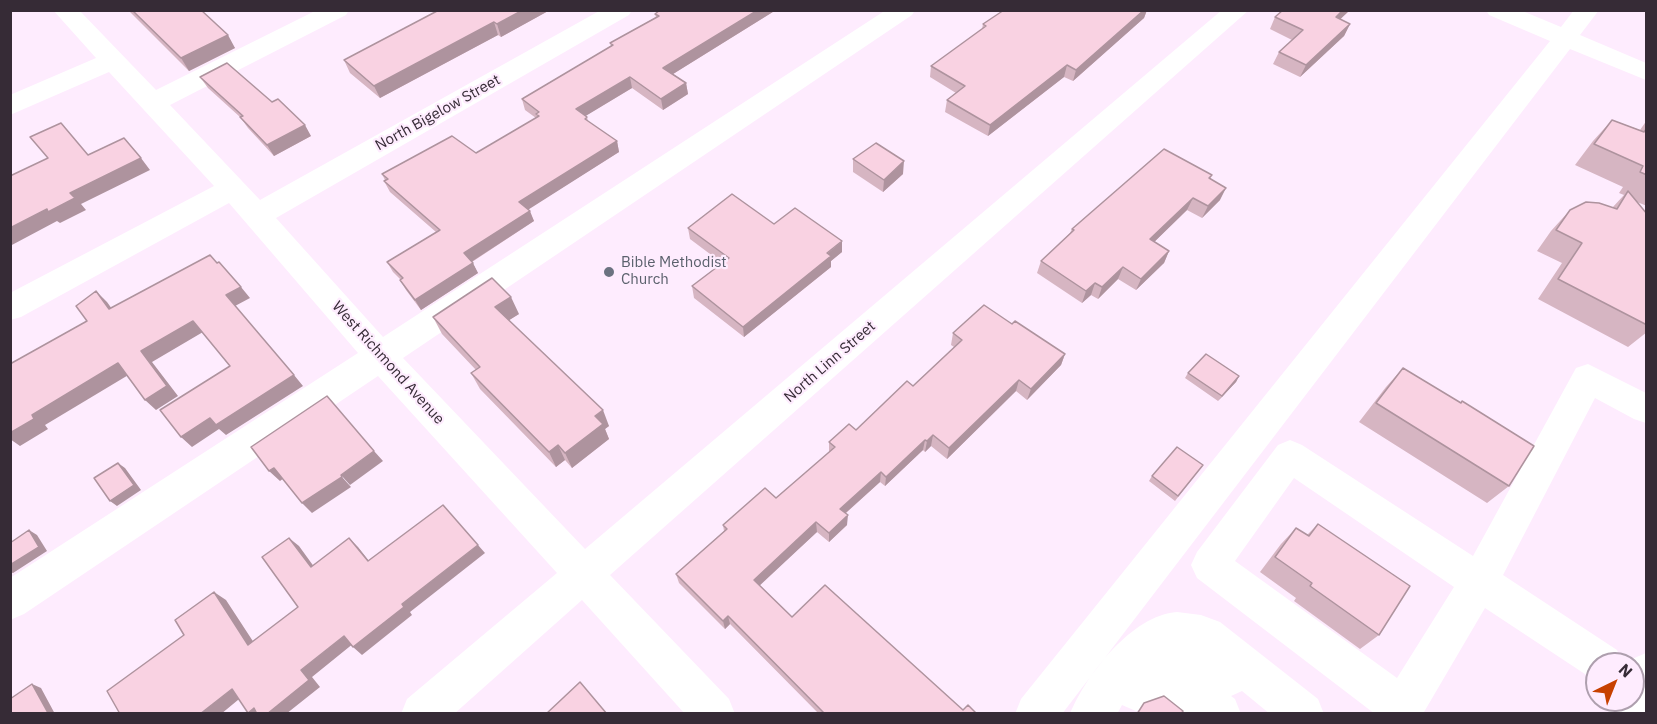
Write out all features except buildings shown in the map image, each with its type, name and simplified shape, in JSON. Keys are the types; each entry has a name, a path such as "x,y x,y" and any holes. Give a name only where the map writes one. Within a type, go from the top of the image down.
{"street":[{"name":"West Richmond Avenue","path":"65,10 233,188 381,357 714,714"},
{"path":"152,103 337,10"},
{"name":"North Bigelow Street","path":"257,215 620,10"},
{"path":"10,602 903,10"},
{"name":"North Linn Street","path":"422,714 1237,10"},
{"path":"1498,10 1647,72"},
{"path":"1036,714 1587,10"},
{"path":"10,106 113,60"},
{"path":"10,308 233,188"},
{"path":"1585,652 1479,582 1290,456 1210,565 1391,700 1410,697 1479,582 1588,378 1647,409"},
{"path":"1091,714 1137,653 1161,634 1188,631 1206,636 1304,714"},
{"path":"1130,698 1153,667 1174,654 1203,657 1274,714"},
{"path":"1130,698 1157,676 1179,682 1220,714"}],"place":[{"name":"Bible Methodist Church","path":"609,272"}]}
